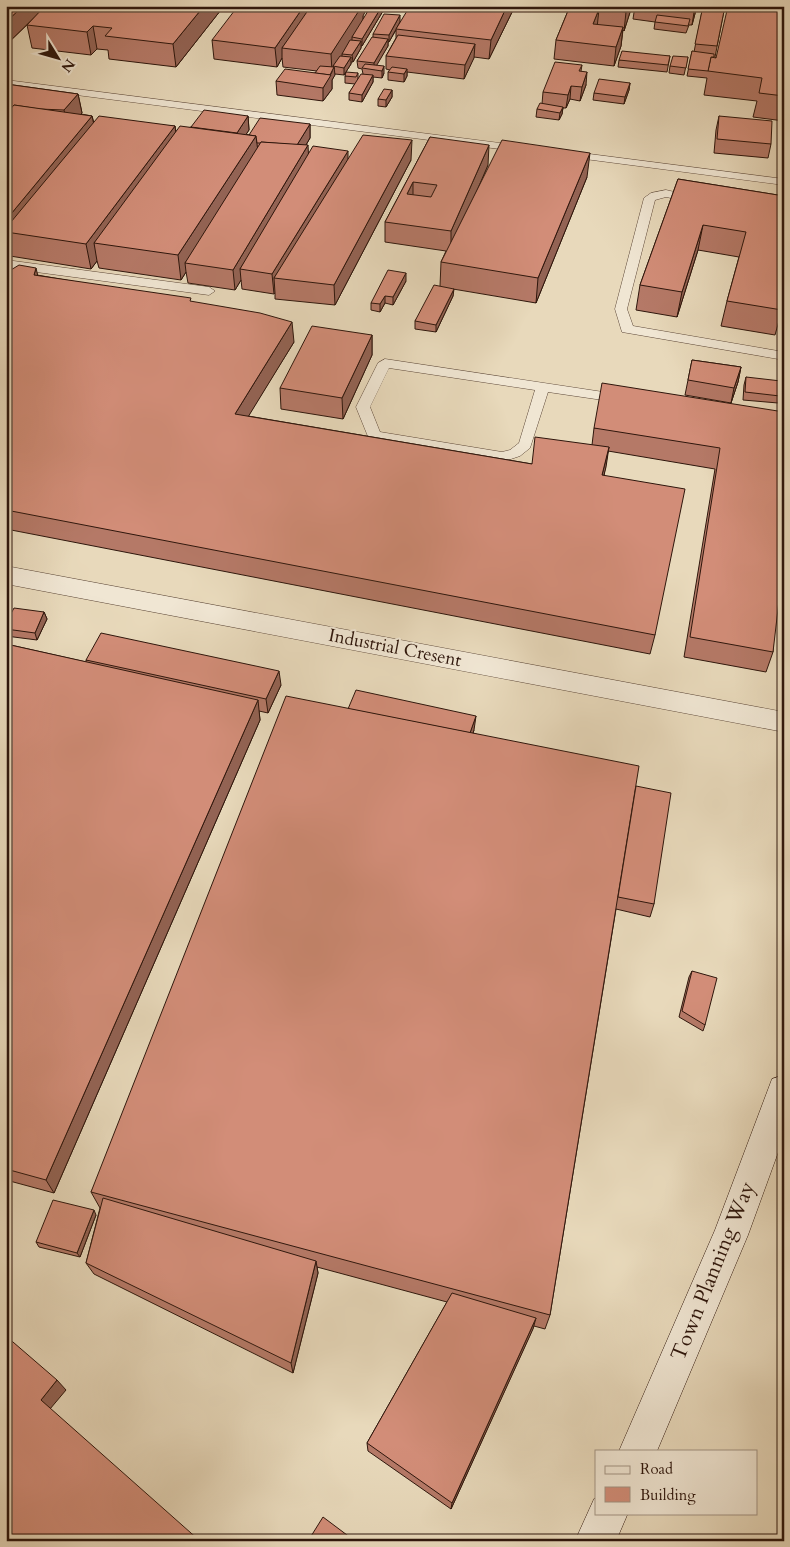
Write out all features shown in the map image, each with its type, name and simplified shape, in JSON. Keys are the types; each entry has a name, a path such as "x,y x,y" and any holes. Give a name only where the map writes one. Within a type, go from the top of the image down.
{"street":[{"name":"Industrial Cresent","path":"6,575 784,722"},
{"name":"Town Planning Way","path":"638,1450 731,1235 784,1090"},
{"path":"595,1541 608,1514"}],"lane":[{"path":"6,83 539,151"},
{"path":"558,153 784,182"},
{"path":"709,202 662,194 654,195 650,198 622,309 627,329 784,356"},
{"path":"6,264 209,291"},
{"path":"543,387 525,445 515,453 502,457 374,436 364,408 385,363 636,401"}],"building":[{"path":"6,6 23,6 6,22"},
{"path":"45,6 204,6 173,44 105,36 112,28 93,26 87,32 27,25"},
{"path":"238,6 304,6 275,48 212,40"},
{"path":"311,6 362,6 331,54 282,48"},
{"path":"370,6 382,6 362,39 352,37 368,11"},
{"path":"410,6 507,6 491,40 396,29"},
{"path":"570,6 628,6 626,12 599,9 593,24 623,27 616,47 556,40"},
{"path":"703,6 725,6 717,46 695,44"},
{"path":"728,6 784,6 784,96 759,93 762,78 708,71 711,57 716,58"},
{"path":"384,14 400,15 389,35 373,34"},
{"path":"657,15 690,19 688,26 655,22"},
{"path":"398,35 475,44 465,65 386,56"},
{"path":"372,37 388,39 374,63 357,61"},
{"path":"350,40 361,41 352,55 342,54"},
{"path":"622,51 670,56 668,65 619,60"},
{"path":"692,51 714,54 714,57 711,57 708,71 688,69"},
{"path":"340,56 351,57 344,68 333,66"},
{"path":"673,56 688,57 686,68 670,66"},
{"path":"555,62 582,65 579,71 587,72 582,87 571,86 568,95 543,92"},
{"path":"365,64 384,66 382,71 362,68"},
{"path":"320,66 334,67 330,75 315,73"},
{"path":"392,67 407,69 404,74 388,72"},
{"path":"285,69 331,75 323,88 276,81"},
{"path":"346,72 358,73 356,77 345,76"},
{"path":"361,74 373,75 362,95 349,93"},
{"path":"599,79 630,83 625,97 594,93"},
{"path":"6,84 78,94 64,110 14,105 6,114"},
{"path":"384,89 392,90 386,100 378,99"},
{"path":"540,103 563,107 560,113 537,109"},
{"path":"14,105 92,116 6,220 6,114"},
{"path":"204,110 248,116 237,133 191,127"},
{"path":"99,116 175,126 86,244 6,232 6,228"},
{"path":"719,116 772,121 771,144 717,139"},
{"path":"260,118 310,124 297,145 257,143 256,136 249,135"},
{"path":"180,126 256,136 178,255 94,243"},
{"path":"363,135 412,140 334,285 274,278"},
{"path":"430,137 489,145 451,231 385,222","holes":["413,182 437,185 431,197 407,194"]},
{"path":"502,140 590,153 538,278 441,262"},
{"path":"261,142 308,145 233,270 185,263"},
{"path":"313,146 348,151 272,274 240,269"},
{"path":"678,179 784,196 784,303 782,310 727,301 746,232 703,225 682,292 640,285"},
{"path":"19,265 36,268 34,275 191,298 190,301 260,313 292,322 235,414 532,464 535,437 609,447 602,475 685,489 655,635 6,510 6,273"},
{"path":"388,270 406,273 393,297 385,296 380,304 371,303"},
{"path":"434,285 454,289 436,325 415,321"},
{"path":"312,326 372,335 342,398 280,388"},
{"path":"692,360 741,367 734,388 688,380"},
{"path":"746,377 781,381 780,396 745,392"},
{"path":"602,383 784,412 784,557 773,652 690,637 720,448 594,428"},
{"path":"14,608 44,612 35,633 6,629 6,623"},
{"path":"101,633 279,671 266,699 86,660"},
{"path":"6,644 258,700 46,1180 6,1169"},
{"path":"356,690 476,716 470,733 348,709"},
{"path":"286,696 639,766 550,1315 91,1192"},
{"path":"636,786 671,793 654,904 618,897"},
{"path":"692,971 717,978 705,1025 682,1011"},
{"path":"103,1198 316,1261 291,1363 86,1263"},
{"path":"53,1200 94,1210 77,1253 36,1242"},
{"path":"452,1293 536,1318 452,1503 367,1443"},
{"path":"6,1336 57,1380 41,1400 200,1541 6,1541"},
{"path":"323,1517 355,1541 308,1541"}]}
